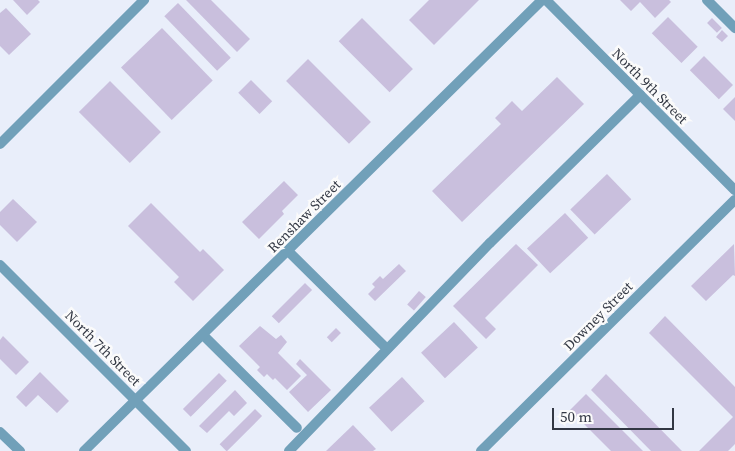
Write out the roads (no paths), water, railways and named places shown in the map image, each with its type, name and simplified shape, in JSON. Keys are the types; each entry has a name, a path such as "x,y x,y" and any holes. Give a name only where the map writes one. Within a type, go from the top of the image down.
{"street":[{"path":"0,144 144,0"},
{"name":"North 9th Street","path":"544,0 735,190"},
{"name":"Renshaw Street","path":"84,451 544,0"},
{"path":"707,0 735,28"},
{"path":"289,451 490,243 640,95"},
{"name":"Downey Street","path":"481,451 735,200"},
{"path":"288,251 383,345"},
{"name":"North 7th Street","path":"0,265 186,451"},
{"path":"203,334 297,428"},
{"path":"0,432 20,451"}]}
